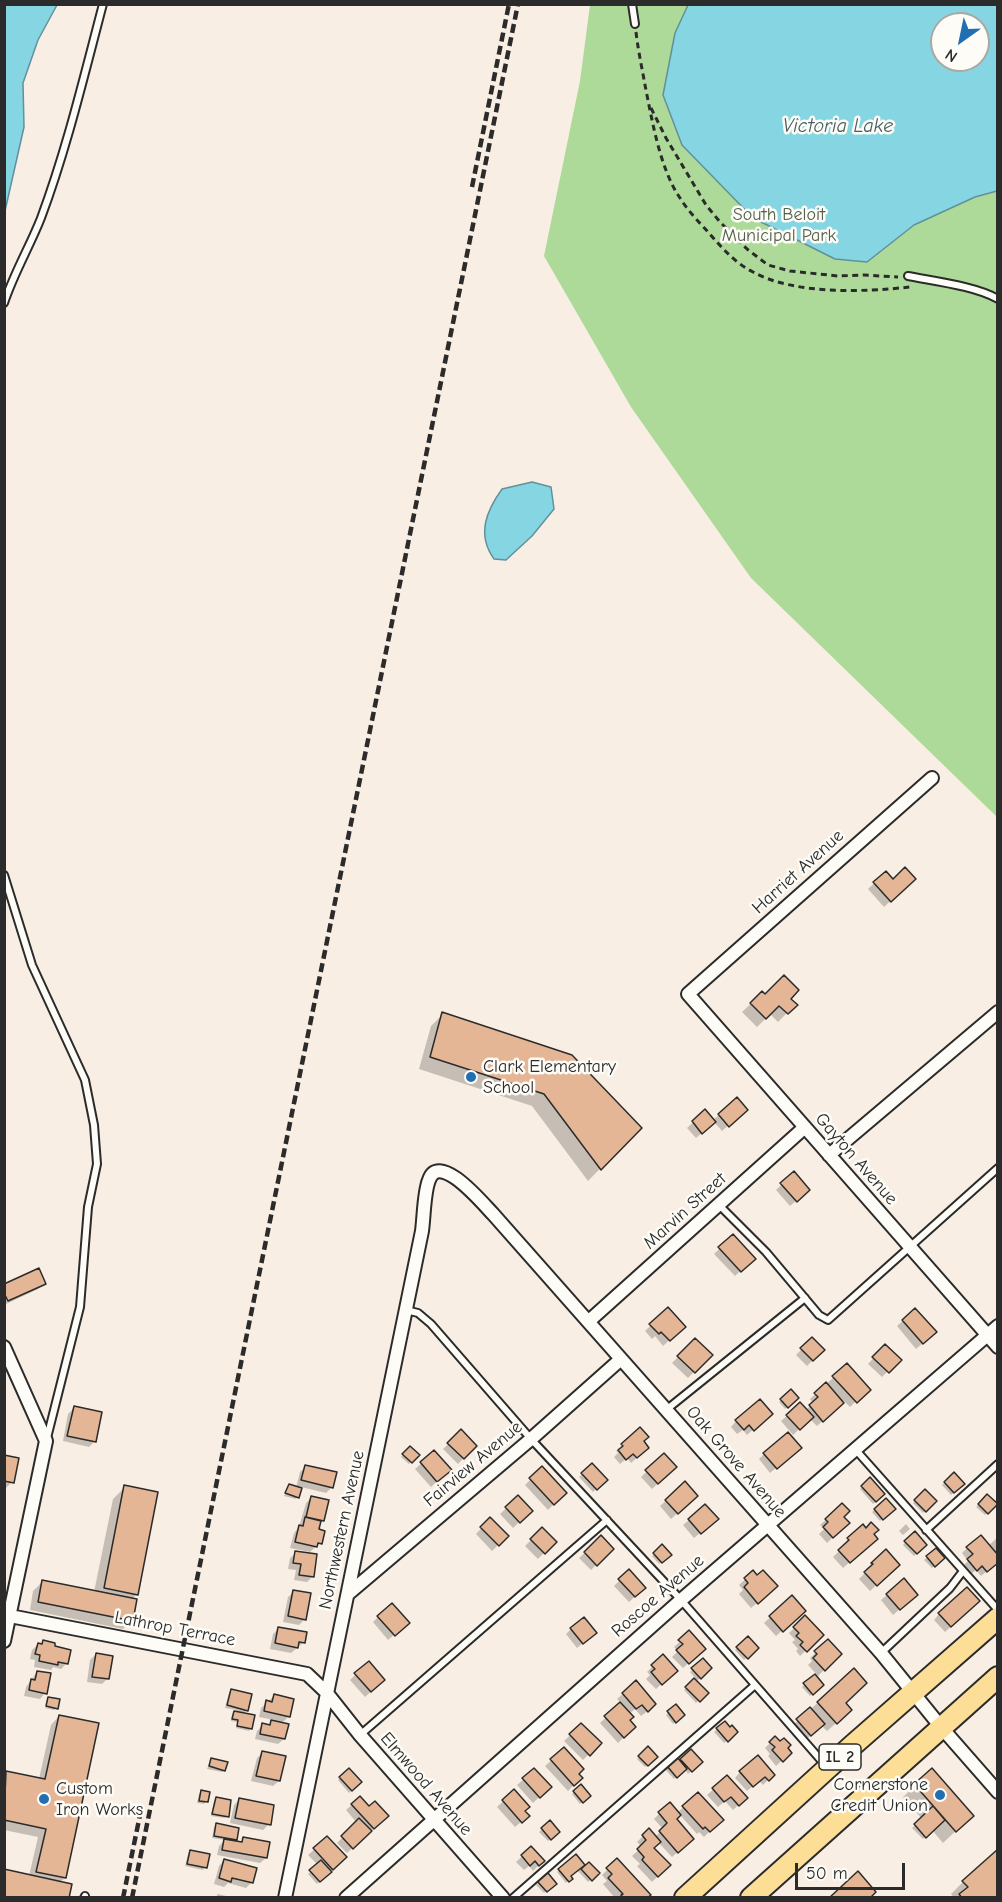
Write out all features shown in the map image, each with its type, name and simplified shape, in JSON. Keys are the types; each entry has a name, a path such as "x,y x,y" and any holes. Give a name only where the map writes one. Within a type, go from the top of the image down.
{"main road":[{"name":"IL 2","path":"685,1898 998,1618"},
{"name":"IL 2","path":"751,1898 998,1677"}],"street":[{"name":"Harriet Avenue","path":"688,994 932,778"},
{"name":"Gayton Avenue","path":"688,994 998,1347"},
{"path":"829,1155 998,1012"},
{"name":"Marvin Street","path":"589,1321 805,1127"},
{"name":"Oak Grove Avenue","path":"436,1172 444,1171 456,1177 493,1214 881,1653 998,1792"},
{"name":"Northwestern Avenue","path":"285,1898 422,1231 429,1179 436,1172"},
{"name":"Roscoe Avenue","path":"346,1898 681,1600 998,1326"},
{"path":"4,1347 46,1441 10,1590 10,1616 4,1641"},
{"name":"Fairview Avenue","path":"348,1594 531,1439 621,1359"},
{"name":"Lathrop Terrace","path":"10,1616 298,1671 307,1674 326,1692"},
{"name":"Elmwood Avenue","path":"326,1692 433,1820 503,1898"}],"lane":[{"path":"4,303 40,219 58,167 103,4"},
{"path":"632,4 635,24"},
{"path":"908,276 991,295 998,299"},
{"path":"4,875 32,966 85,1080 94,1125 97,1164 88,1207 80,1307 46,1441"},
{"path":"719,1205 765,1252 819,1315 828,1320 998,1168"},
{"path":"666,1410 805,1298"},
{"path":"405,1310 418,1313 431,1324 531,1439 681,1600 828,1768"},
{"path":"855,1449 998,1610"},
{"path":"926,1530 998,1464"},
{"path":"360,1735 607,1520"},
{"path":"881,1653 950,1588 963,1571"},
{"path":"513,1898 755,1685"}],"path":[{"path":"635,24 660,151 679,198 725,251 753,273 768,279 806,287 867,291 912,287"},
{"path":"649,104 666,138 706,204 747,249 768,265 790,271 838,276 864,275 890,278 908,276"}],"green space":[{"name":"South Beloit Municipal Park","path":"590,5 997,5 997,817 751,578 631,407 544,256 580,81"}],"water":[{"path":"5,4 57,5 38,40 23,83 24,127 5,211"},
{"name":"Victoria Lake","path":"688,5 997,5 997,191 975,197 914,225 867,262 835,259 753,218 682,145 663,95 675,33"},
{"path":"532,482 551,487 554,509 532,536 506,560 494,559 489,550 485,531 492,505 502,489"}],"building":[{"path":"905,867 916,879 891,902 873,882 886,871 893,879"},
{"path":"784,975 799,990 791,999 798,1005 788,1014 779,1006 766,1019 750,1003 762,991 765,994"},
{"path":"442,1012 572,1055 642,1128 601,1170 544,1094 430,1057"},
{"path":"737,1097 748,1110 729,1127 718,1114"},
{"path":"705,1109 716,1122 702,1134 692,1121"},
{"path":"794,1171 810,1190 797,1202 780,1183"},
{"path":"733,1234 756,1259 741,1272 718,1247"},
{"path":"39,1268 46,1284 8,1301 4,1293 4,1284"},
{"path":"668,1307 686,1327 670,1341 649,1324"},
{"path":"915,1308 937,1332 923,1344 902,1320"},
{"path":"812,1337 825,1350 813,1361 800,1348"},
{"path":"695,1338 713,1355 695,1373 677,1356"},
{"path":"885,1344 902,1360 889,1373 872,1357"},
{"path":"847,1363 871,1390 857,1403 832,1376"},
{"path":"826,1382 844,1403 823,1422 809,1405 818,1397 814,1393"},
{"path":"791,1389 799,1398 788,1408 780,1399"},
{"path":"760,1399 773,1414 754,1431 749,1425 744,1430 735,1420"},
{"path":"800,1402 814,1417 800,1430 786,1415"},
{"path":"74,1406 102,1412 96,1442 67,1436"},
{"path":"640,1427 649,1437 644,1441 649,1448 637,1458 633,1454 626,1460 618,1450 623,1446 621,1444"},
{"path":"461,1429 477,1446 464,1459 447,1443"},
{"path":"788,1432 802,1448 777,1469 763,1453"},
{"path":"410,1446 420,1455 412,1463 402,1454"},
{"path":"434,1450 452,1470 437,1482 420,1462"},
{"path":"664,1453 677,1467 658,1484 645,1470"},
{"path":"4,1455 19,1458 14,1483 4,1481"},
{"path":"592,1463 608,1480 597,1490 581,1473"},
{"path":"305,1465 337,1472 333,1488 301,1480"},
{"path":"542,1466 567,1493 554,1505 529,1478"},
{"path":"954,1472 965,1484 954,1493 944,1482"},
{"path":"870,1477 885,1494 876,1502 861,1486"},
{"path":"685,1481 698,1496 678,1514 665,1500"},
{"path":"289,1484 302,1488 299,1498 285,1493"},
{"path":"124,1485 158,1492 138,1595 104,1588"},
{"path":"925,1489 937,1501 926,1512 914,1500"},
{"path":"987,1494 998,1504 988,1514 978,1504"},
{"path":"518,1495 533,1511 520,1523 505,1507"},
{"path":"311,1496 329,1500 324,1521 306,1517"},
{"path":"886,1498 896,1509 883,1520 874,1509"},
{"path":"842,1503 850,1511 844,1517 850,1523 833,1538 823,1527 828,1522 825,1519"},
{"path":"705,1504 719,1519 701,1534 688,1519"},
{"path":"305,1517 321,1521 319,1529 325,1531 322,1544 318,1543 317,1547 295,1542 299,1525 303,1526"},
{"path":"490,1517 509,1536 499,1546 480,1527"},
{"path":"871,1522 879,1530 874,1534 878,1539 850,1563 838,1550 849,1540 847,1538 863,1524 866,1528"},
{"path":"542,1527 557,1542 545,1554 530,1539"},
{"path":"915,1531 927,1545 917,1554 904,1541"},
{"path":"601,1535 614,1549 597,1566 584,1552"},
{"path":"981,1535 998,1555 998,1563 987,1572 982,1566 977,1571 967,1559 973,1554 966,1547"},
{"path":"662,1544 672,1555 662,1563 653,1553"},
{"path":"936,1548 945,1558 935,1567 926,1556"},
{"path":"886,1549 900,1565 877,1586 864,1572"},
{"path":"295,1551 317,1554 314,1577 299,1575 301,1564 293,1563"},
{"path":"629,1569 646,1588 635,1597 618,1579"},
{"path":"753,1570 757,1575 763,1570 778,1586 758,1604 744,1587 748,1583 744,1578"},
{"path":"904,1578 918,1595 900,1610 886,1594"},
{"path":"42,1580 137,1599 133,1621 38,1602"},
{"path":"967,1587 980,1601 951,1627 938,1613"},
{"path":"293,1590 311,1593 306,1620 288,1616"},
{"path":"792,1595 806,1611 783,1632 769,1616"},
{"path":"392,1603 410,1623 395,1636 377,1616"},
{"path":"805,1615 824,1635 807,1652 800,1645 803,1642 796,1636 799,1633 793,1627"},
{"path":"584,1617 597,1633 583,1644 570,1628"},
{"path":"278,1627 307,1632 305,1643 299,1642 298,1648 275,1643"},
{"path":"689,1630 706,1649 689,1664 676,1650 683,1644 678,1640"},
{"path":"748,1636 759,1648 748,1659 736,1647"},
{"path":"828,1639 842,1654 825,1671 813,1658 817,1654 814,1651"},
{"path":"43,1640 71,1650 68,1664 58,1662 58,1665 39,1661 40,1655 35,1654 38,1643 42,1644"},
{"path":"96,1653 113,1656 109,1679 92,1677"},
{"path":"663,1654 678,1671 662,1685 651,1672 655,1669 651,1665"},
{"path":"703,1658 712,1668 701,1679 691,1668"},
{"path":"369,1661 385,1680 371,1692 354,1673"},
{"path":"854,1668 867,1683 846,1703 852,1710 837,1724 817,1702"},
{"path":"37,1671 51,1673 47,1694 29,1690 31,1679 35,1680"},
{"path":"815,1674 824,1685 813,1695 803,1683"},
{"path":"694,1678 709,1693 700,1702 685,1687"},
{"path":"636,1680 656,1704 648,1712 642,1705 636,1709 622,1693"},
{"path":"231,1689 252,1694 248,1711 227,1705"},
{"path":"274,1694 294,1699 290,1717 264,1711 266,1700 272,1702"},
{"path":"48,1697 60,1699 58,1709 46,1706"},
{"path":"620,1702 634,1717 630,1720 636,1727 624,1738 604,1716"},
{"path":"676,1704 685,1715 676,1723 667,1711"},
{"path":"810,1707 825,1724 811,1736 796,1719"},
{"path":"234,1711 255,1715 252,1729 237,1726 238,1720 232,1719"},
{"name":"Custom Iron Works","path":"59,1715 99,1723 66,1878 36,1872 46,1829 4,1820 6,1771 45,1779"},
{"path":"271,1720 289,1724 285,1739 260,1734 262,1723 270,1725"},
{"path":"725,1721 738,1732 728,1742 716,1728"},
{"path":"581,1723 602,1743 590,1756 569,1734"},
{"path":"775,1736 780,1741 784,1738 791,1745 788,1748 792,1753 783,1762 772,1750 775,1747 769,1742"},
{"path":"648,1746 658,1757 648,1766 638,1756"},
{"path":"564,1747 584,1769 579,1774 583,1778 574,1786 550,1759"},
{"path":"691,1749 703,1762 692,1772 680,1759"},
{"path":"262,1751 286,1756 280,1781 256,1776"},
{"path":"758,1755 775,1775 769,1781 765,1777 753,1787 739,1771"},
{"path":"677,1757 687,1769 677,1778 667,1766"},
{"path":"211,1758 228,1762 225,1771 209,1766"},
{"path":"349,1768 362,1782 352,1791 339,1777"},
{"path":"534,1768 552,1787 540,1798 522,1778"},
{"name":"Cornerstone Credit Union","path":"932,1768 974,1816 956,1832 914,1784"},
{"path":"727,1775 748,1798 739,1806 731,1797 724,1802 712,1788"},
{"path":"581,1784 591,1796 583,1803 573,1791"},
{"path":"514,1789 530,1807 525,1811 530,1816 522,1823 502,1800"},
{"path":"201,1790 210,1792 208,1802 199,1801"},
{"path":"698,1792 724,1820 710,1832 705,1827 703,1829 682,1806"},
{"path":"360,1796 369,1806 375,1801 389,1816 374,1829 351,1804"},
{"path":"216,1797 231,1800 229,1817 212,1814"},
{"path":"239,1798 274,1805 271,1825 235,1818"},
{"path":"670,1802 681,1815 677,1819 694,1839 678,1853 659,1831 667,1823 658,1812"},
{"path":"933,1806 945,1820 926,1838 914,1824"},
{"path":"359,1818 372,1831 353,1849 341,1836"},
{"path":"550,1820 560,1832 551,1840 541,1828"},
{"path":"216,1823 239,1828 237,1840 214,1836"},
{"path":"649,1828 661,1842 654,1848 671,1865 658,1877 642,1860 644,1857 637,1849 646,1840 642,1835"},
{"path":"327,1836 347,1857 333,1870 313,1848"},
{"path":"243,1837 270,1842 267,1858 222,1850 224,1839 242,1842"},
{"path":"531,1846 545,1861 539,1866 535,1861 530,1866 521,1855"},
{"path":"998,1849 998,1898 962,1898 959,1894 968,1887 962,1881"},
{"path":"190,1850 210,1854 207,1868 187,1864"},
{"path":"576,1854 585,1865 571,1876 573,1879 569,1882 558,1869"},
{"path":"617,1858 651,1895 647,1898 623,1898 621,1895 623,1894 608,1878 612,1874 606,1868"},
{"path":"224,1859 257,1868 253,1883 232,1878 231,1882 219,1878"},
{"path":"321,1860 332,1872 320,1882 309,1870"},
{"path":"589,1862 600,1873 592,1881 581,1869"},
{"path":"4,1869 72,1884 69,1898 4,1898"},
{"path":"858,1871 876,1892 870,1898 829,1898"},
{"path":"548,1873 557,1884 547,1892 537,1881"}],"railway":[{"path":"472,187 509,4"},
{"path":"132,1898 518,4"},
{"path":"123,1898 140,1815"}],"place":[{"name":"Clark Elementary School","path":"471,1077"},
{"name":"Cornerstone Credit Union","path":"940,1795"},
{"name":"Custom Iron Works","path":"44,1799"}]}
